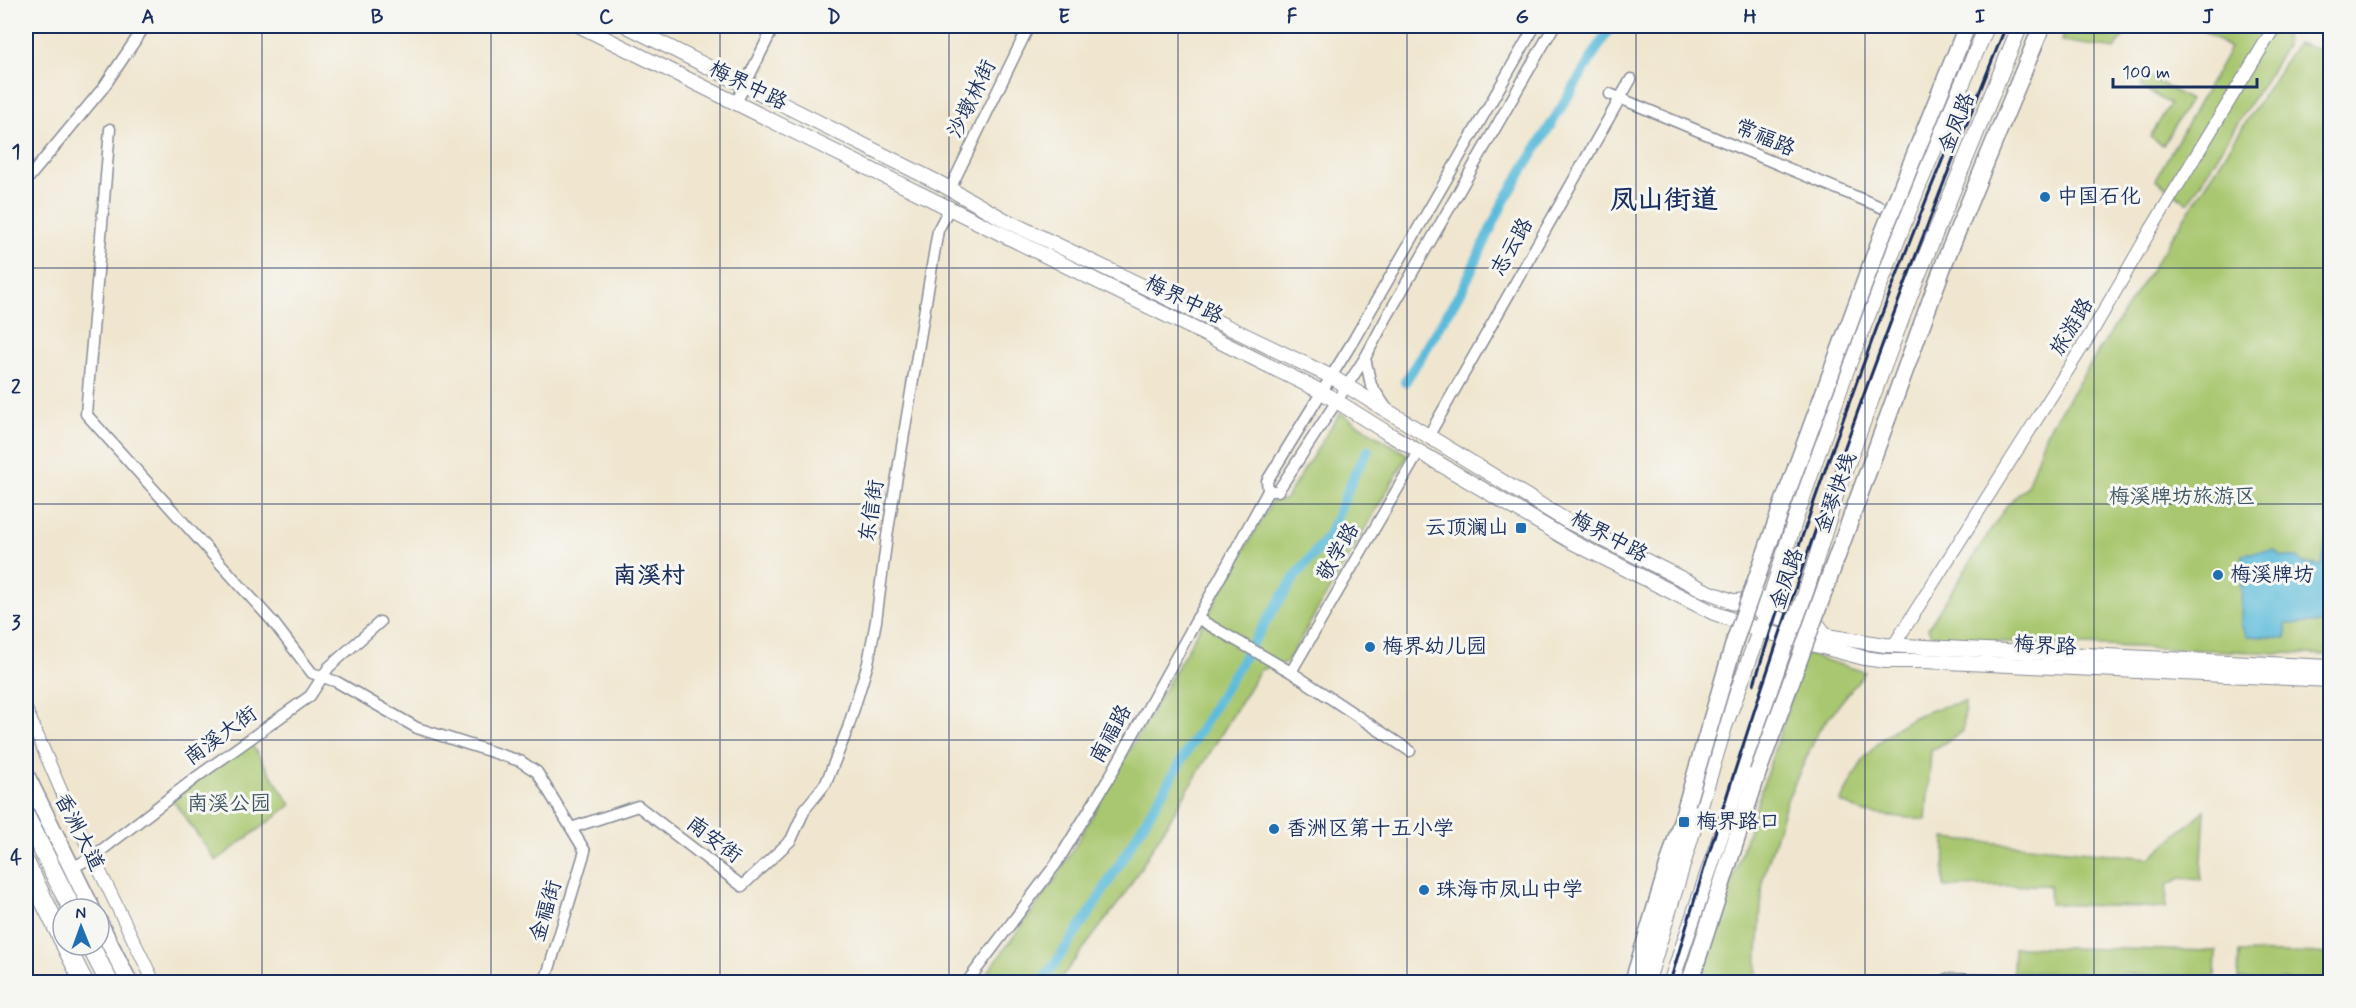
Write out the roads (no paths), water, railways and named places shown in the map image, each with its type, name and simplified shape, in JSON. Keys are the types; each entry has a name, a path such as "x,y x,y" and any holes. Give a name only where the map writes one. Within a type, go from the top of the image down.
{"highway":[{"path":"1633,982 1735,640 1881,238 1967,26"},
{"name":"金琴快线","path":"1690,982 1758,772 1852,514 1946,261 2042,26"},
{"name":"香洲大道","path":"26,775 86,897"},
{"path":"26,817 66,897"},
{"path":"26,827 60,897"},
{"path":"26,864 51,915"},
{"path":"111,945 129,980"},
{"path":"71,957 84,982"},
{"path":"90,957 103,982"},
{"path":"96,957 109,982"}],"main road":[{"name":"梅界中路","path":"580,26 1322,392 1574,543 1714,614 1760,630"},
{"name":"梅界中路","path":"627,26 950,189 1005,220 1332,376 1566,521 1732,602 1766,613 1791,629"},
{"name":"金凤路","path":"1647,979 1724,728 1766,613 1846,371 1906,218 1987,26"},
{"name":"金凤路","path":"1671,982 1791,629 1805,595 1837,491 1914,285 2020,26"},
{"path":"1732,602 1760,599 1774,587"},
{"path":"1805,595 1806,611 1826,636"},
{"path":"1791,629 1894,645 2331,667"},
{"name":"梅界路","path":"1760,630 1791,629 1820,647 1886,661 2331,680"},
{"path":"1681,982 1683,950"}],"street":[{"path":"26,181 103,88 145,26"},
{"path":"736,103 774,26"},
{"name":"沙墩林街","path":"950,189 1029,26"},
{"path":"1535,26 1332,376 1267,481 1268,491 1278,491 1348,386 1554,26"},
{"name":"旅游路","path":"1894,645 2094,330 2150,231 2275,26"},
{"name":"志云路","path":"1429,435 1615,97 1631,79"},
{"name":"常福路","path":"1615,97 1906,218"},
{"path":"110,129 86,414 273,622 312,673 324,677 417,728 520,761 537,772 571,828"},
{"name":"东信街","path":"805,809 826,783 848,728 868,663 938,230 949,209"},
{"path":"1365,358 1371,385 1387,409"},
{"name":"敬学路","path":"1291,672 1419,452"},
{"path":"1447,468 1457,452"},
{"name":"南福路","path":"968,982 1056,864 1109,778 1268,491"},
{"path":"1197,618 1291,672 1410,751"},
{"name":"南溪大街","path":"72,868 94,856 198,776 310,696 329,667 380,622"},
{"path":"26,709 66,802 154,982"},
{"name":"南安街","path":"571,828 638,806 742,886 790,840 805,809"},
{"name":"金福街","path":"545,982 585,851 571,828"},
{"path":"26,973 30,982"},
{"path":"1946,979 2068,982"}],"water":[{"path":"2330,534 2330,623 2286,623 2286,638 2247,636 2241,625 2242,554 2274,550 2282,557 2298,557 2303,563 2322,566 2325,545"}],"waterway":[{"path":"1405,382 1462,290 1503,203 1611,26"},
{"path":"1042,982 1091,911 1253,642 1295,577 1329,535 1355,473 1368,450"}],"railway":[{"path":"1670,982 1745,740 1826,500 1913,262 2006,26"},
{"path":"1754,684 1801,538 1852,394 1963,109"}],"place":[{"name":"中国石化","path":"2045,197"},
{"name":"云顶澜山","path":"1521,528"},
{"name":"梅溪牌坊","path":"2218,575"},
{"name":"梅界幼儿园","path":"1370,647"},
{"name":"梅界路口","path":"1684,822"},
{"name":"香洲区第十五小学","path":"1274,829"},
{"name":"珠海市凤山中学","path":"1424,890"}],"district":[{"name":"凤山街道","path":"1664,200"},
{"name":"南溪村","path":"649,576"}],"park label":[{"name":"梅溪牌坊旅游区","path":"2182,497"},
{"name":"南溪公园","path":"229,804"}]}
